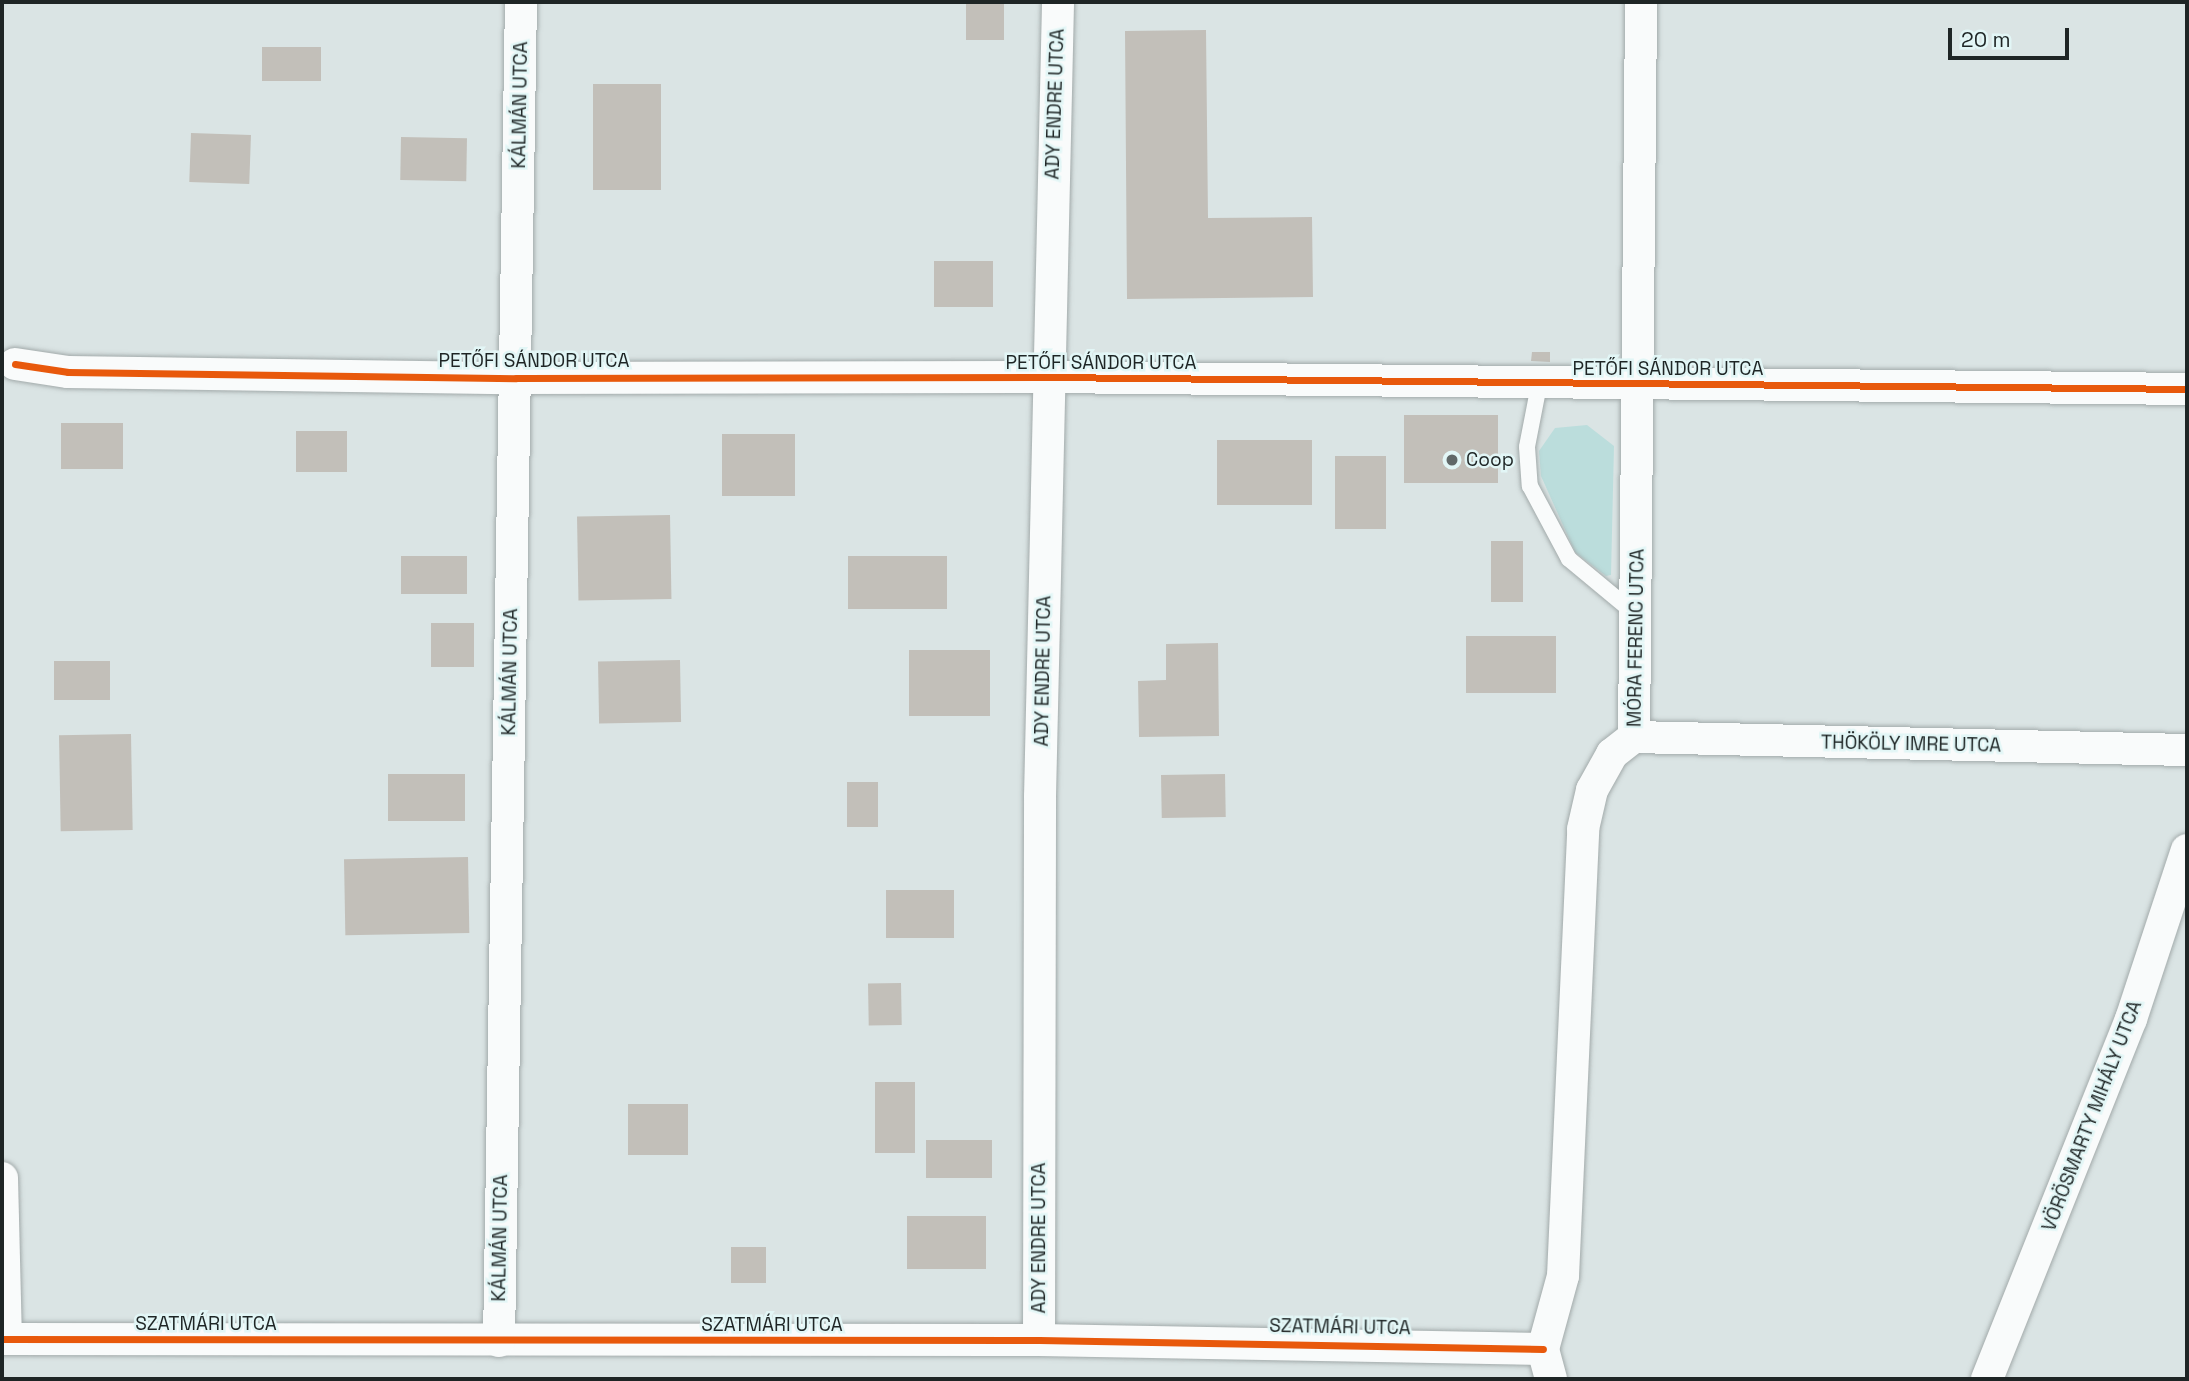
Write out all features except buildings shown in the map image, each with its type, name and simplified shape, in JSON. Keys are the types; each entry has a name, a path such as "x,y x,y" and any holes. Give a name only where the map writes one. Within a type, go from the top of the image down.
{"street":[{"name":"KÁLMÁN UTCA","path":"499,1341 521,2"},
{"name":"ADY ENDRE UTCA","path":"1039,1340 1047,377 1058,2"},
{"name":"MÓRA FERENC UTCA","path":"1543,1349 1563,1276 1583,829 1592,790 1612,754 1634,737 1640,384 1641,2"},
{"name":"PETŐFI SÁNDOR UTCA","path":"6,365 68,372 516,377 1047,377 2187,389"},
{"name":"THÖKÖLY IMRE UTCA","path":"1634,737 2187,750"},
{"name":"VÖRÖSMARTY MIHÁLY UTCA","path":"1987,1379 2132,1019 2187,850"},
{"path":"2,1178 4,1339"},
{"name":"SZATMÁRI UTCA","path":"4,1339 1039,1340 1543,1349"},
{"path":"1543,1349 1551,1379"}],"lane":[{"path":"1539,384 1527,447 1530,486 1569,559 1636,614"}],"shaded area":[{"path":"1587,425 1614,446 1611,575 1606,576 1575,552 1541,476 1539,451 1555,428"}],"cycle path":[{"path":"15,364 68,372 516,378 1047,377 2187,389"},
{"path":"2,1339 1039,1340 1543,1349"}],"place":[{"name":"Coop","path":"1452,460"}]}
